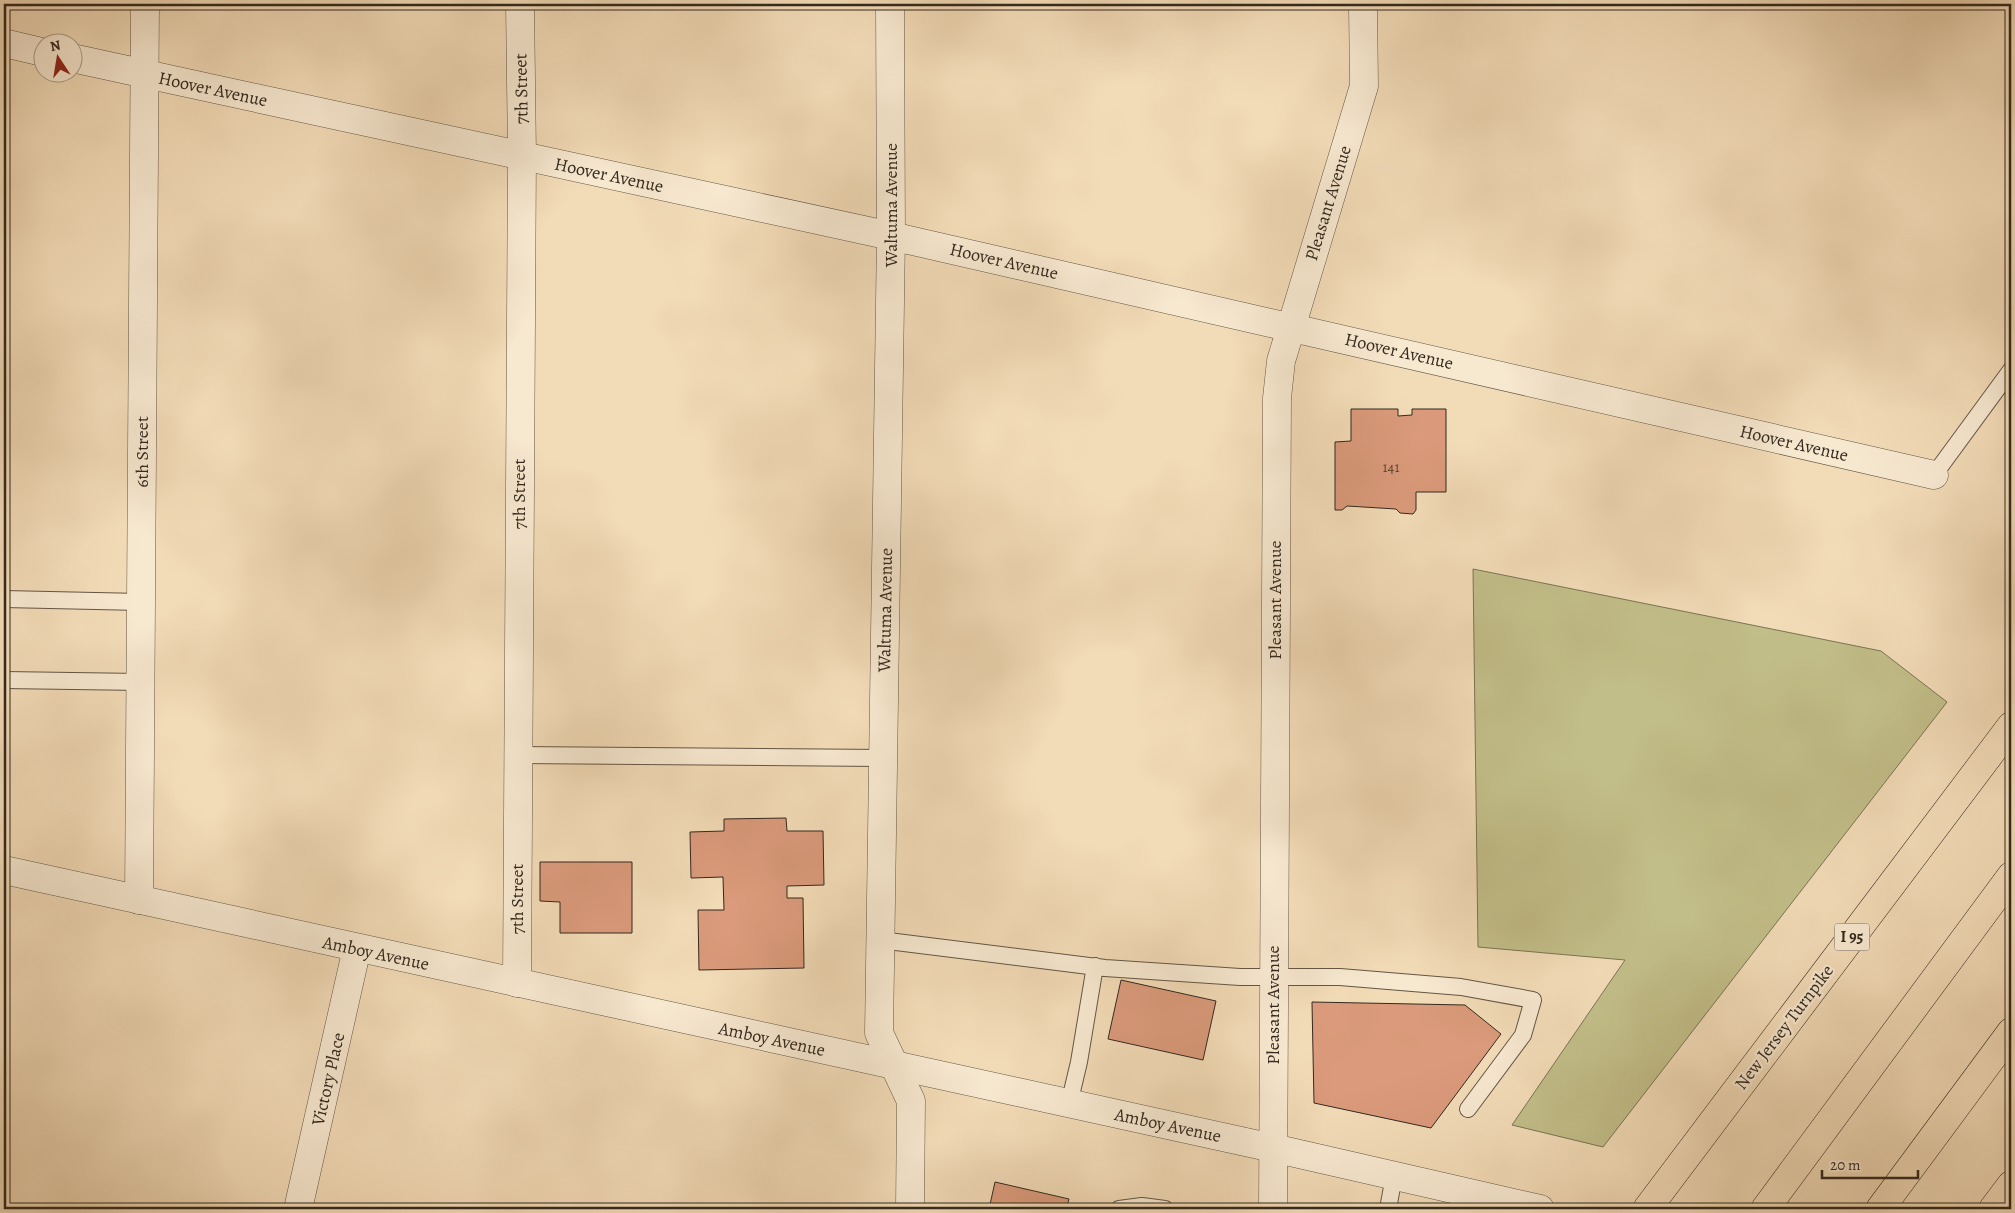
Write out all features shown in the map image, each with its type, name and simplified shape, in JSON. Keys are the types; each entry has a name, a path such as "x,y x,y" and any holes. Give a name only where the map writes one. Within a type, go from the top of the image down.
{"highway":[{"name":"New Jersey Turnpike","path":"1647,1209 2011,726"},
{"path":"1765,1209 2011,876"},
{"path":"1880,1209 2011,1032"}],"street":[{"name":"6th Street","path":"139,900 145,4"},
{"name":"7th Street","path":"517,983 522,156 520,4"},
{"name":"Waltuma Avenue","path":"890,4 891,236 879,1033 911,1101 910,1209"},
{"name":"Pleasant Avenue","path":"1272,1209 1277,398 1281,361 1364,86 1363,4"},
{"path":"4,43 32,50"},
{"name":"Hoover Avenue","path":"82,60 891,236 1291,326 1934,475"},
{"name":"Amboy Avenue","path":"4,870 1272,1148 1540,1209"},
{"name":"Victory Place","path":"298,1209 358,948"}],"lane":[{"path":"1934,475 2011,370"},
{"path":"4,599 141,602"},
{"path":"4,680 141,682"},
{"path":"518,755 883,758"},
{"path":"880,940 1095,966 1240,977 1340,976 1452,986 1533,1000 1523,1035 1468,1109"},
{"path":"1068,1104 1079,1062 1095,966"},
{"path":"1388,1209 1394,1176"},
{"path":"1119,1209 1142,1206 1165,1209"}],"shaded area":[{"path":"1473,569 1881,651 1947,702 1603,1147 1512,1125 1625,960 1478,947"}],"building":[{"path":"1351,409 1398,409 1398,416 1412,415 1412,409 1446,409 1446,492 1416,492 1416,510 1413,514 1400,513 1396,509 1347,506 1342,510 1335,510 1335,442 1351,441"},
{"path":"786,818 787,831 823,831 824,885 787,886 787,898 803,898 804,968 699,970 698,910 724,910 723,877 691,878 690,832 724,831 724,819"},
{"path":"540,862 632,862 632,933 560,933 560,902 540,901"},
{"path":"1121,980 1216,1001 1203,1060 1108,1039"},
{"path":"1312,1002 1465,1005 1501,1034 1431,1128 1314,1103"},
{"path":"995,1182 1069,1199 1066,1209 989,1209"}]}
